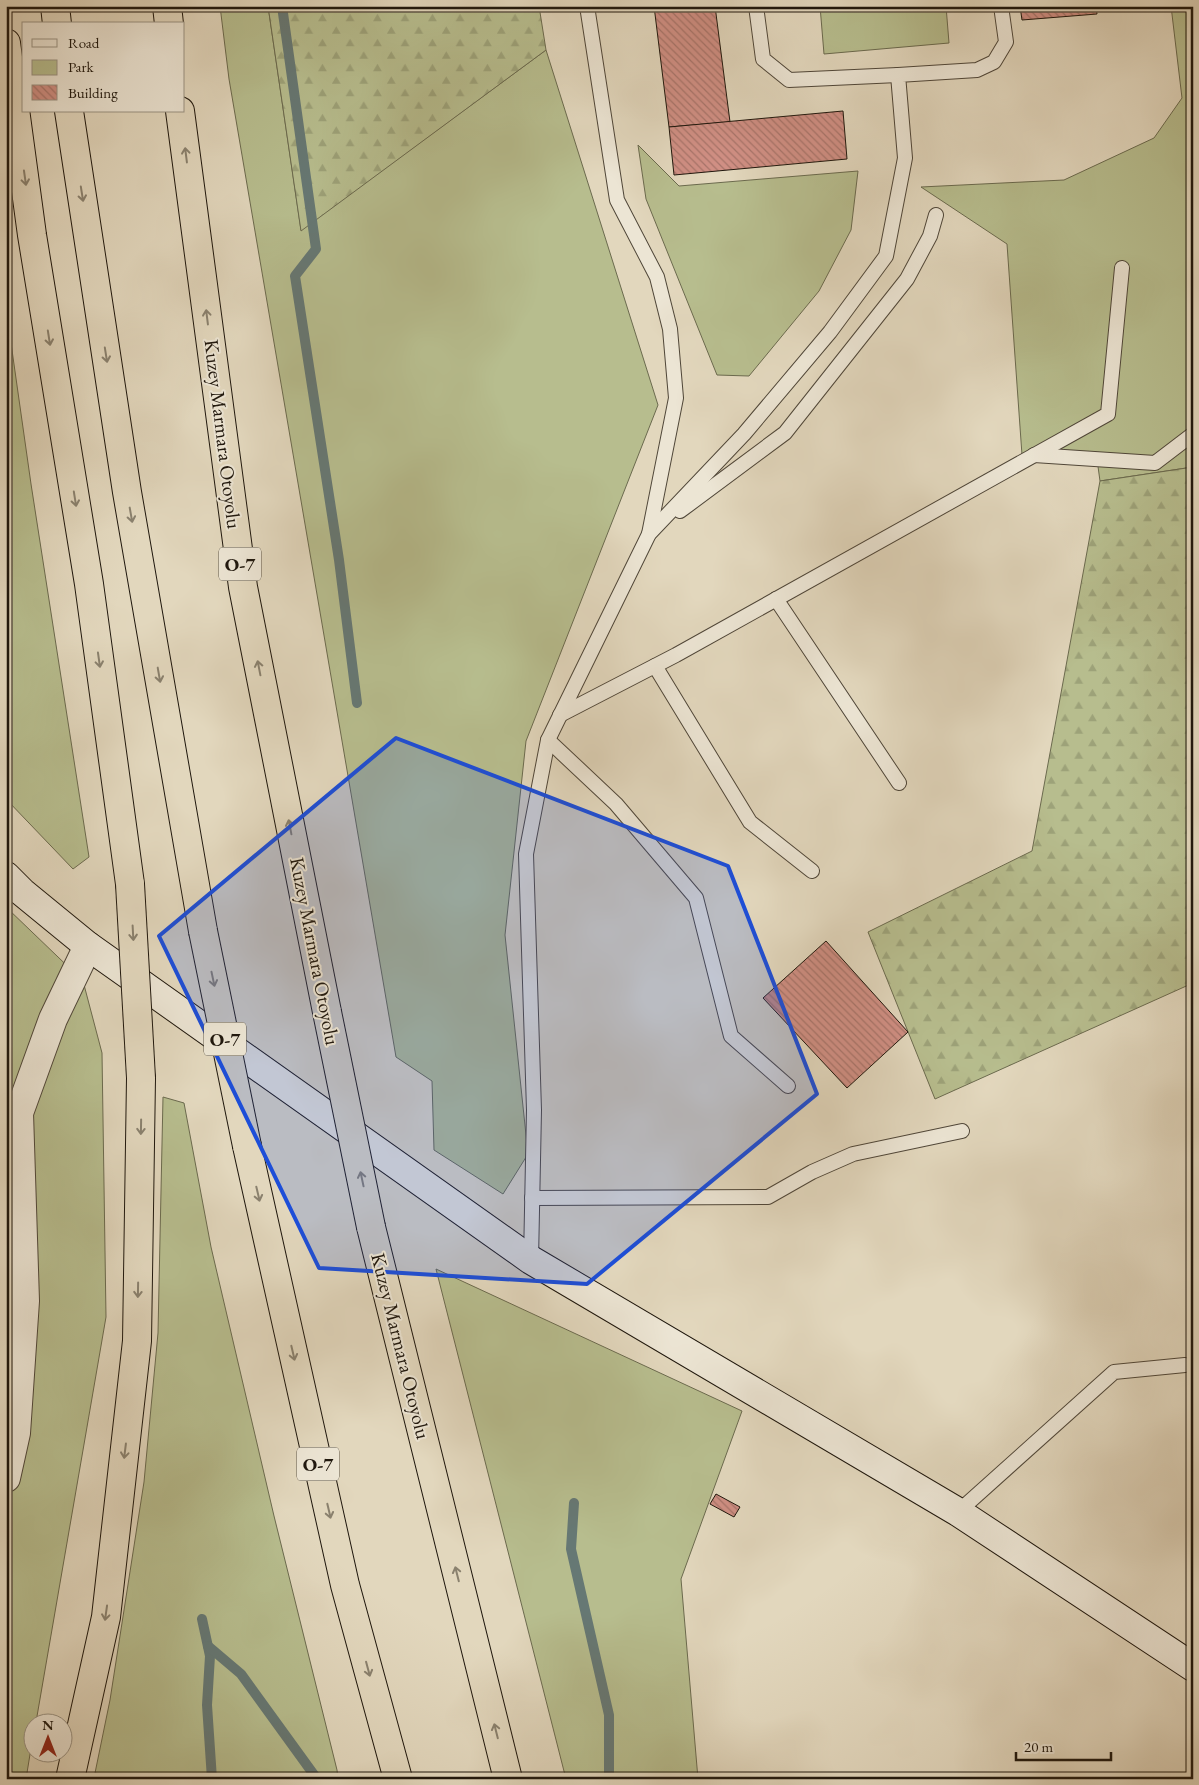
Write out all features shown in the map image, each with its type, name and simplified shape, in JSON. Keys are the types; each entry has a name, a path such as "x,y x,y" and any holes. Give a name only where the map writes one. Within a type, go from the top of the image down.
{"highway":[{"path":"55,6 57,22"},
{"path":"167,6 169,22"},
{"path":"6,43 32,235 88,584 130,884 141,1078 137,1341 106,1617 70,1779"},
{"name":"O-7","path":"69,112 127,492 203,931 247,1146 345,1585 398,1779"},
{"name":"Kuzey Marmara Otoyolu","path":"180,112 243,587 371,1227 508,1779"}],"main road":[{"path":"6,876 22,892 88,946 531,1260 958,1512 1193,1666"},
{"path":"6,1478 16,1433 25,1301 19,1113 53,1019 88,946"}],"lane":[{"path":"531,1260 534,1110 526,854 548,740 649,534 676,398 670,329 657,277 617,200 587,6"},
{"path":"756,6 763,59 790,80 977,70 994,62 1006,42 1001,6"},
{"path":"649,534 744,434 830,332 886,256 904,158 898,75"},
{"path":"649,534 785,432 906,279 930,236 936,215"},
{"path":"560,715 655,666 1108,414 1122,268"},
{"path":"1034,455 1155,464 1193,434"},
{"path":"776,599 899,783"},
{"path":"655,666 750,822 812,870"},
{"path":"548,740 616,804 696,898 731,1036 788,1086"},
{"path":"532,1198 768,1197 812,1172 852,1154 962,1131"},
{"path":"958,1512 1114,1372 1185,1365"}],"highlighted area":[{"path":"396,738 728,866 817,1094 587,1284 319,1268 159,936"}],"green space":[{"path":"220,6 268,6 301,230 546,50 658,405 526,741 505,935 528,1154 503,1194 434,1150 432,1081 396,1057 229,79"},
{"path":"268,6 539,6 546,50 301,231"},
{"path":"820,6 946,6 949,43 824,54"},
{"path":"1171,6 1193,6 1193,467 1100,481 1096,452 1022,455 1007,244 921,187 1064,180 1154,138 1182,98"},
{"path":"638,145 679,186 858,171 851,230 819,291 749,376 717,375 646,199"},
{"path":"6,308 31,484 89,857 73,869 6,799"},
{"path":"1193,467 1193,983 935,1099 868,932 1032,851 1100,481"},
{"path":"6,907 83,981 102,1053 106,1317 38,1712 22,1712 22,1762 29,1762 26,1779 6,1779"},
{"path":"163,1097 184,1103 211,1247 338,1779 108,1779 108,1776 95,1773 110,1700 144,1482 158,1333"},
{"path":"436,1269 742,1411 681,1579 698,1779 566,1779"}],"building":[{"path":"654,6 715,6 730,122 669,127"},
{"path":"1020,6 1096,6 1097,14 1022,20"},
{"path":"843,111 847,159 674,175 669,127"},
{"path":"826,941 908,1032 847,1088 763,998"},
{"path":"716,1494 740,1507 734,1517 710,1504"}],"waterway":[{"path":"282,6 316,249 295,276 339,560 357,703"},
{"path":"574,1503 571,1549 609,1715 609,1779"},
{"path":"202,1619 210,1656 207,1705 212,1779"},
{"path":"208,1646 241,1674 317,1779"}]}
